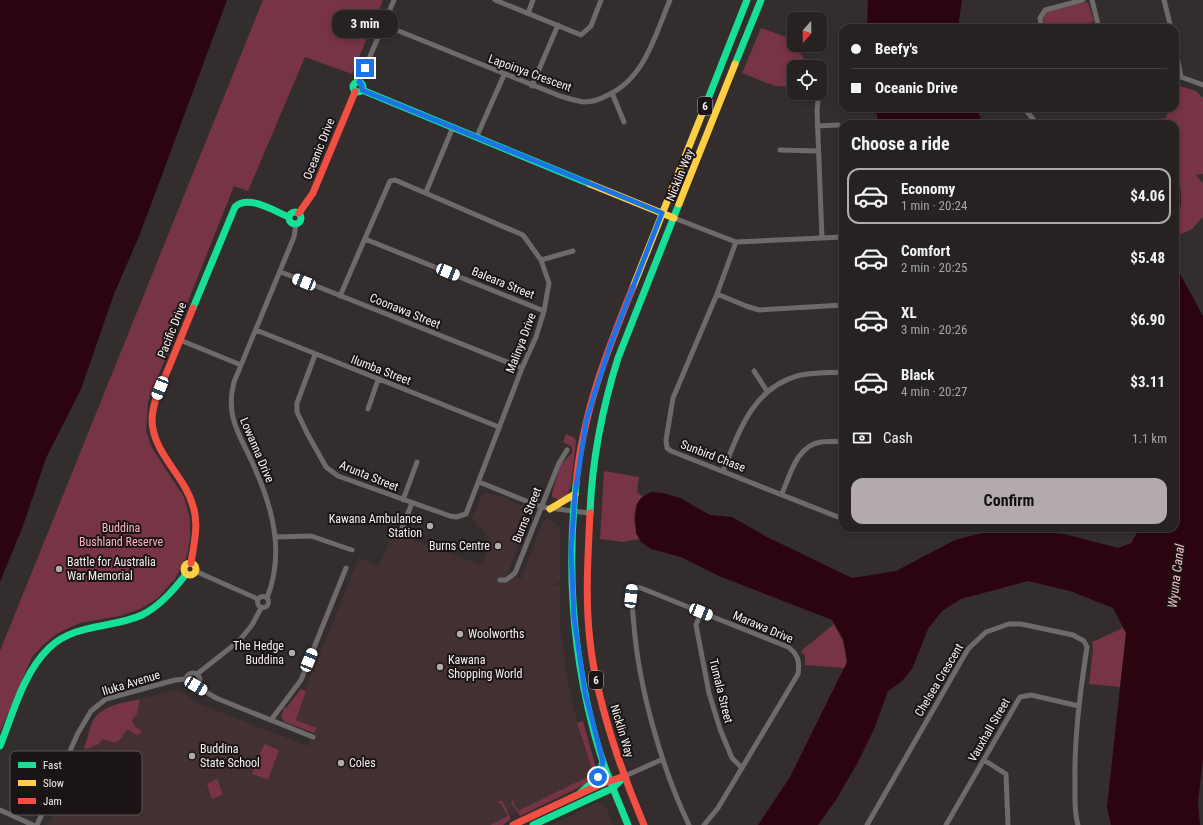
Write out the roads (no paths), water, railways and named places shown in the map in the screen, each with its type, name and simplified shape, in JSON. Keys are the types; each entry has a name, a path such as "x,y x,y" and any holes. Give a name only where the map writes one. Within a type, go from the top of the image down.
{"main road":[{"name":"Nicklin Way","path":"628,825 603,762 586,700 574,618 571,550 575,494 586,422 611,343 747,0"},
{"name":"Nicklin Way","path":"644,825 625,776 600,696 591,653 588,609 589,513 599,426 605,395 618,358 761,0"},
{"name":"Oceanic Drive","path":"300,213 313,193 358,91 353,85 359,82"},
{"path":"358,91 477,136 674,218"},
{"name":"Pacific Drive","path":"191,563 196,524 193,505 180,478 158,448 152,427 155,400 237,204 248,201 289,217"},
{"path":"294,212 300,213 301,219 296,224 291,222 289,217 294,212"},
{"path":"550,509 575,494"},
{"path":"191,563 195,565 195,571 192,574 186,574 184,566 191,563"},
{"path":"0,746 34,668 49,648 65,636 88,626 124,621 147,612 168,596 186,574"},
{"path":"579,794 598,777 603,762"},
{"path":"532,825 625,776"},
{"path":"513,825 579,794 612,784"}],"street":[{"path":"359,82 394,0"},
{"path":"496,0 581,35 591,26 601,0"},
{"path":"528,13 533,0"},
{"name":"Lapoinya Crescent","path":"384,25 532,86 560,96 584,102 600,99 612,93 632,78 645,62 670,0"},
{"path":"1041,24 1040,18 1045,10 1083,0"},
{"path":"1092,0 1098,24"},
{"path":"1164,0 1170,24"},
{"path":"532,86 558,25"},
{"path":"477,136 504,75"},
{"path":"1179,78 1203,85"},
{"path":"612,93 624,122"},
{"path":"818,100 817,126 822,238"},
{"path":"1028,113 1034,120"},
{"path":"817,126 838,126"},
{"path":"426,192 453,127"},
{"path":"780,150 818,151"},
{"name":"Malinya Drive","path":"365,239 390,181 395,180 426,192 523,235 541,260 549,283 544,311 536,337 522,368 479,482"},
{"path":"674,218 736,242 839,237"},
{"name":"Lowanna Drive","path":"267,598 274,573 276,537 268,502 256,471 233,423 230,404 232,392 241,365 281,272 294,237 296,224"},
{"path":"340,296 365,239"},
{"name":"Baleara Street","path":"365,239 544,311"},
{"name":"Sunbird Chase","path":"736,242 717,294 673,398 666,440 667,448 671,451 839,517"},
{"path":"541,260 573,251"},
{"name":"Coonawa Street","path":"281,272 522,368"},
{"path":"717,294 759,310 839,305"},
{"name":"Ilumba Street","path":"256,330 315,355 499,427"},
{"path":"180,340 241,365"},
{"name":"Arunta Street","path":"315,355 297,403 297,412 326,467 338,476 450,516 462,516 466,514 470,508 479,482"},
{"path":"754,370 767,391"},
{"path":"723,471 743,420 767,391 797,376 839,372"},
{"path":"368,408 378,380"},
{"path":"782,494 799,456 806,447 820,442 839,441"},
{"name":"Burns Street","path":"500,580 506,580 515,573 559,463 567,450"},
{"path":"403,500 417,462"},
{"path":"479,482 541,507 589,513"},
{"path":"401,531 412,503"},
{"path":"276,537 311,536 352,550"},
{"path":"271,720 301,680 346,568"},
{"path":"195,571 258,599"},
{"name":"Marawa Drive","path":"689,825 663,759 642,683 636,649 631,596 632,587 641,588 788,647 794,651 798,658 798,674 718,808 704,825"},
{"path":"258,599 262,596 267,598 268,605 261,608 249,630 239,641 197,674 191,673 186,679 189,686 196,686 216,698 313,736"},
{"path":"258,599 257,604 261,608"},
{"name":"Tumala Street","path":"701,612 696,625 709,693 720,729 732,758 742,768"},
{"name":"Chelsea Crescent","path":"867,825 968,649 986,632 1004,626 1022,624 1074,635 1084,641 1087,647 1074,755 1076,813 1078,825"},
{"path":"196,686 200,680 197,674"},
{"name":"Iluka Avenue","path":"71,751 91,711 106,699 174,680 186,679"},
{"name":"Vauxhall Street","path":"946,825 1020,697 1031,695 1079,706"},
{"path":"625,776 663,759"},
{"path":"984,760 1006,774 1008,825"},
{"path":"0,810 10,815"},
{"path":"11,815 33,825"},
{"name":"Iluka Avenue","path":"37,825 42,815"}],"water":[{"path":"0,0 227,0 140,234 114,294 81,389 46,458 23,526 0,582"},
{"path":"868,0 962,0 959,24 867,24"},
{"path":"876,112 977,112 982,120 878,120"},
{"path":"1179,172 1181,194 1179,215"},
{"name":"Wyuna Canal","path":"1179,272 1203,316 1203,758 1198,802 1200,825 1111,825 1107,807 1126,633 1113,608 1070,591 1028,581 961,599 942,611 928,629 912,669 901,682 888,691 875,727 858,762 836,800 818,825 758,825 790,777 847,662 843,639 832,620 719,576 681,557 651,549 641,542 636,533 635,517 637,504 641,498 651,492 663,493 680,498 710,515 732,517 767,537 852,578 896,571 955,540 986,532 1044,532 1064,534 1118,548 1131,543 1138,532 1179,532"}],"place":[{"name":"Kawana Ambulance Station","path":"430,526"},
{"name":"Burns Centre","path":"498,546"},
{"name":"Battle for Australia War Memorial","path":"59,569"},
{"name":"Woolworths","path":"460,634"},
{"name":"The Hedge Buddina","path":"292,653"},
{"name":"Kawana Shopping World","path":"440,667"},
{"name":"Buddina State School","path":"192,756"},
{"name":"Coles","path":"341,763"}],"park label":[{"name":"Buddina Bushland Reserve","path":"121,535"}]}
